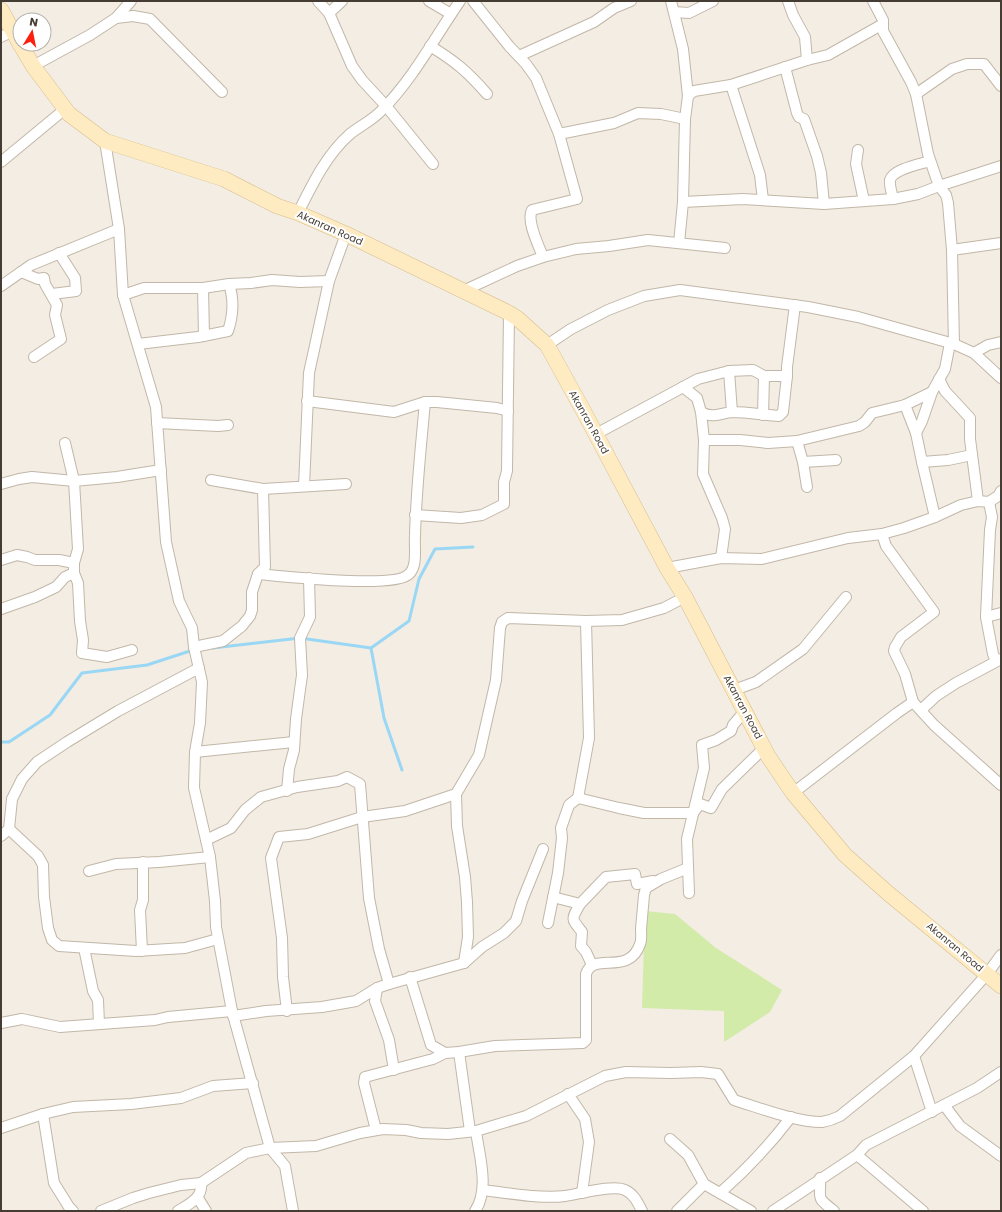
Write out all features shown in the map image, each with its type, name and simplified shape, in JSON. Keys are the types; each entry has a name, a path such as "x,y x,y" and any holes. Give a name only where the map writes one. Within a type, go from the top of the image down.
{"main road":[{"name":"Akanran Road","path":"1,10 12,35"},
{"name":"Akanran Road","path":"23,52 69,114 83,126 105,141 224,179 277,206 298,213 346,234 509,313 547,345 667,568 685,597 764,748 793,793 845,855 889,894 1001,986"}],"street":[{"path":"32,66 90,35 116,18 131,1"},
{"path":"318,1 329,13 352,66 362,80 386,106 433,164"},
{"path":"329,13 342,1"},
{"path":"429,1 451,14"},
{"path":"298,213 315,180 336,148 350,134 386,106 406,81 460,1"},
{"path":"473,1 536,78 559,134 577,199 532,210 530,214 531,224 542,257"},
{"path":"519,56 594,22 614,8 630,1"},
{"path":"671,1 683,49 688,96 685,119 683,202 679,242"},
{"path":"674,12 689,13 713,1"},
{"path":"788,1 793,15 805,37 807,60"},
{"path":"873,1 879,12 883,24 883,31 916,94 930,162 939,186 946,195 948,203 952,250 952,343 945,369 932,392 922,422 916,433"},
{"path":"116,18 133,16 150,19 222,92"},
{"path":"688,96 694,91 731,85 807,60 828,55 883,24"},
{"path":"430,46 449,57 470,74 487,94"},
{"path":"916,94 952,69 967,64 984,64 1001,86"},
{"path":"785,67 797,113 799,117 804,119 818,156 822,173 824,204"},
{"path":"731,85 760,175 763,200"},
{"path":"1,162 65,109"},
{"path":"559,134 614,122 638,113 661,114 685,119"},
{"path":"105,141 119,229 123,294 156,407 166,542 179,602 192,628 202,682 200,723 195,752 194,788 210,857 218,939 233,1014 270,1148 285,1166 292,1211"},
{"path":"858,150 856,164 864,201"},
{"path":"893,199 890,181 891,177 896,172 930,162"},
{"path":"683,202 743,199 824,204 893,199 918,194 1001,166"},
{"path":"1,285 32,265 119,229"},
{"path":"304,486 309,373 329,281 346,234"},
{"path":"462,291 542,257 576,249 648,240 679,242 724,248"},
{"path":"952,250 1001,243"},
{"path":"52,294 76,291 75,278 59,253"},
{"path":"21,272 38,279 44,278 45,284 57,305 55,315 61,339 34,357"},
{"path":"123,294 144,288 203,288 272,280 300,282 329,281"},
{"path":"138,344 204,336 228,331 231,322 232,295 229,284"},
{"path":"203,288 204,336"},
{"path":"547,345 571,329 608,310 644,296 680,290 795,305 858,317 952,343 974,353 1001,378"},
{"path":"701,412 707,415 732,412 779,416 783,412 795,305"},
{"path":"415,515 461,518 482,514 504,504 504,482 507,471 509,313"},
{"path":"974,353 988,345 1001,342"},
{"path":"596,434 698,379 729,371 753,370 764,376 787,376"},
{"path":"729,371 732,412"},
{"path":"763,415 764,376"},
{"path":"940,379 945,391 970,418 970,439 978,501"},
{"path":"683,387 696,398 701,412 704,440 703,474 722,518 725,529 721,558"},
{"path":"704,440 740,440 768,443 797,441 858,426 865,422 872,413 905,405 932,392"},
{"path":"307,401 394,412 425,402 497,408 508,411"},
{"path":"258,574 375,581 400,579 409,575 414,565 415,515 425,402"},
{"path":"905,405 916,433 935,517"},
{"path":"157,423 218,426 228,424"},
{"path":"797,441 803,462 807,487"},
{"path":"65,443 74,480 78,549 74,568 78,583 80,621 83,640 82,653 107,657 132,650"},
{"path":"922,462 948,460 972,454"},
{"path":"803,462 836,460"},
{"path":"1,484 32,477 74,480 116,477 161,470"},
{"path":"211,480 263,489 346,484"},
{"path":"195,650 222,641 242,626 250,616 252,610 252,592 258,574 265,567 263,489"},
{"path":"667,568 721,558 762,559 848,538 882,534 935,517 961,505 978,501 989,502 998,496 1001,491"},
{"path":"921,710 936,696 999,660 993,654 986,617 990,530 997,517 989,502"},
{"path":"882,534 886,546 934,612 901,637 894,651 905,674 913,702 934,725 1001,785"},
{"path":"1,560 17,556 35,560 59,560 74,568"},
{"path":"1,609 35,597 56,587 74,568"},
{"path":"287,791 289,769 294,750 302,675 300,638 310,617 309,578"},
{"path":"464,963 468,937 467,902 465,877 457,826 456,794 479,755 496,680 500,628 502,622 508,618 586,621 622,620 645,615 664,608 685,597"},
{"path":"734,690 756,682 803,648 826,624 846,598"},
{"path":"986,617 1001,613"},
{"path":"548,923 558,873 562,838 561,828 569,805 578,798 589,738 586,621"},
{"path":"1,836 9,829 12,799 22,779 37,762 118,711 200,668"},
{"path":"793,793 913,702"},
{"path":"689,894 687,839 704,768 702,745 716,740 731,731 732,725 745,711"},
{"path":"195,752 294,742"},
{"path":"693,813 700,804 711,808 722,789 764,748"},
{"path":"206,840 231,828 244,810 261,797 297,787 338,781 347,778 360,784 369,898 379,949 389,984"},
{"path":"287,1011 283,977 282,938 271,858 280,837 308,834 362,817 405,811 456,794"},
{"path":"578,798 644,813 693,813"},
{"path":"9,829 38,856 43,865 48,928 52,940 59,946 142,951 185,948 218,939"},
{"path":"1,1023 22,1019 60,1027 155,1020 168,1017 287,1011 356,1001 377,988 410,977 464,963 482,947 504,933 516,921 522,901 543,849"},
{"path":"89,871 116,864 210,857"},
{"path":"142,951 140,910 143,900 143,862"},
{"path":"376,1130 364,1083 366,1077 433,1059 445,1053 494,1046 583,1043 586,1040 586,974 588,969 594,964 622,962 630,959 635,954 640,943 644,895 646,888 661,879 688,868"},
{"path":"592,965 586,952 581,946 582,932 573,921 573,916 580,904 606,877 635,874 637,884 661,879"},
{"path":"553,897 580,904"},
{"path":"84,948 93,991 98,1000 99,1024"},
{"path":"101,1211 149,1193 181,1185 201,1183 246,1153 270,1148 316,1146 360,1133 383,1129 448,1134 473,1131 496,1126 526,1116 605,1076 626,1072 700,1072 718,1074 734,1100 791,1118 821,1122 830,1120 840,1116 914,1056 987,974 1001,955"},
{"path":"410,977 431,1045 445,1053"},
{"path":"377,988 375,1001 389,1040 394,1070"},
{"path":"459,1052 482,1177 483,1190 475,1211"},
{"path":"914,1056 932,1112"},
{"path":"773,1211 820,1178 857,1155 866,1145 977,1088 1001,1072"},
{"path":"1,1128 73,1106 131,1104 181,1098 213,1086 252,1083"},
{"path":"568,1094 585,1119 589,1142 582,1193"},
{"path":"944,1105 960,1126 1001,1156"},
{"path":"43,1114 54,1183 73,1211"},
{"path":"720,1193 774,1141 791,1118"},
{"path":"670,1138 688,1155 704,1184 752,1211"},
{"path":"857,1155 923,1211"},
{"path":"820,1178 819,1192 821,1211"},
{"path":"178,1211 198,1198 202,1189 201,1183"},
{"path":"677,1211 704,1184"},
{"path":"483,1190 532,1195 563,1196 616,1187 625,1190 633,1196 642,1211"},
{"path":"198,1198 206,1211"},
{"path":"821,1200 834,1211"}],"green space":[{"path":"645,911 675,914 716,948 782,990 770,1012 724,1042 724,1011 642,1008"}],"waterway":[{"path":"213,648 300,638 371,648 409,621 419,579 435,549 473,547"},
{"path":"371,648 384,718 402,770"},
{"path":"1,742 9,742 50,715 82,673 147,665 193,650"}]}
